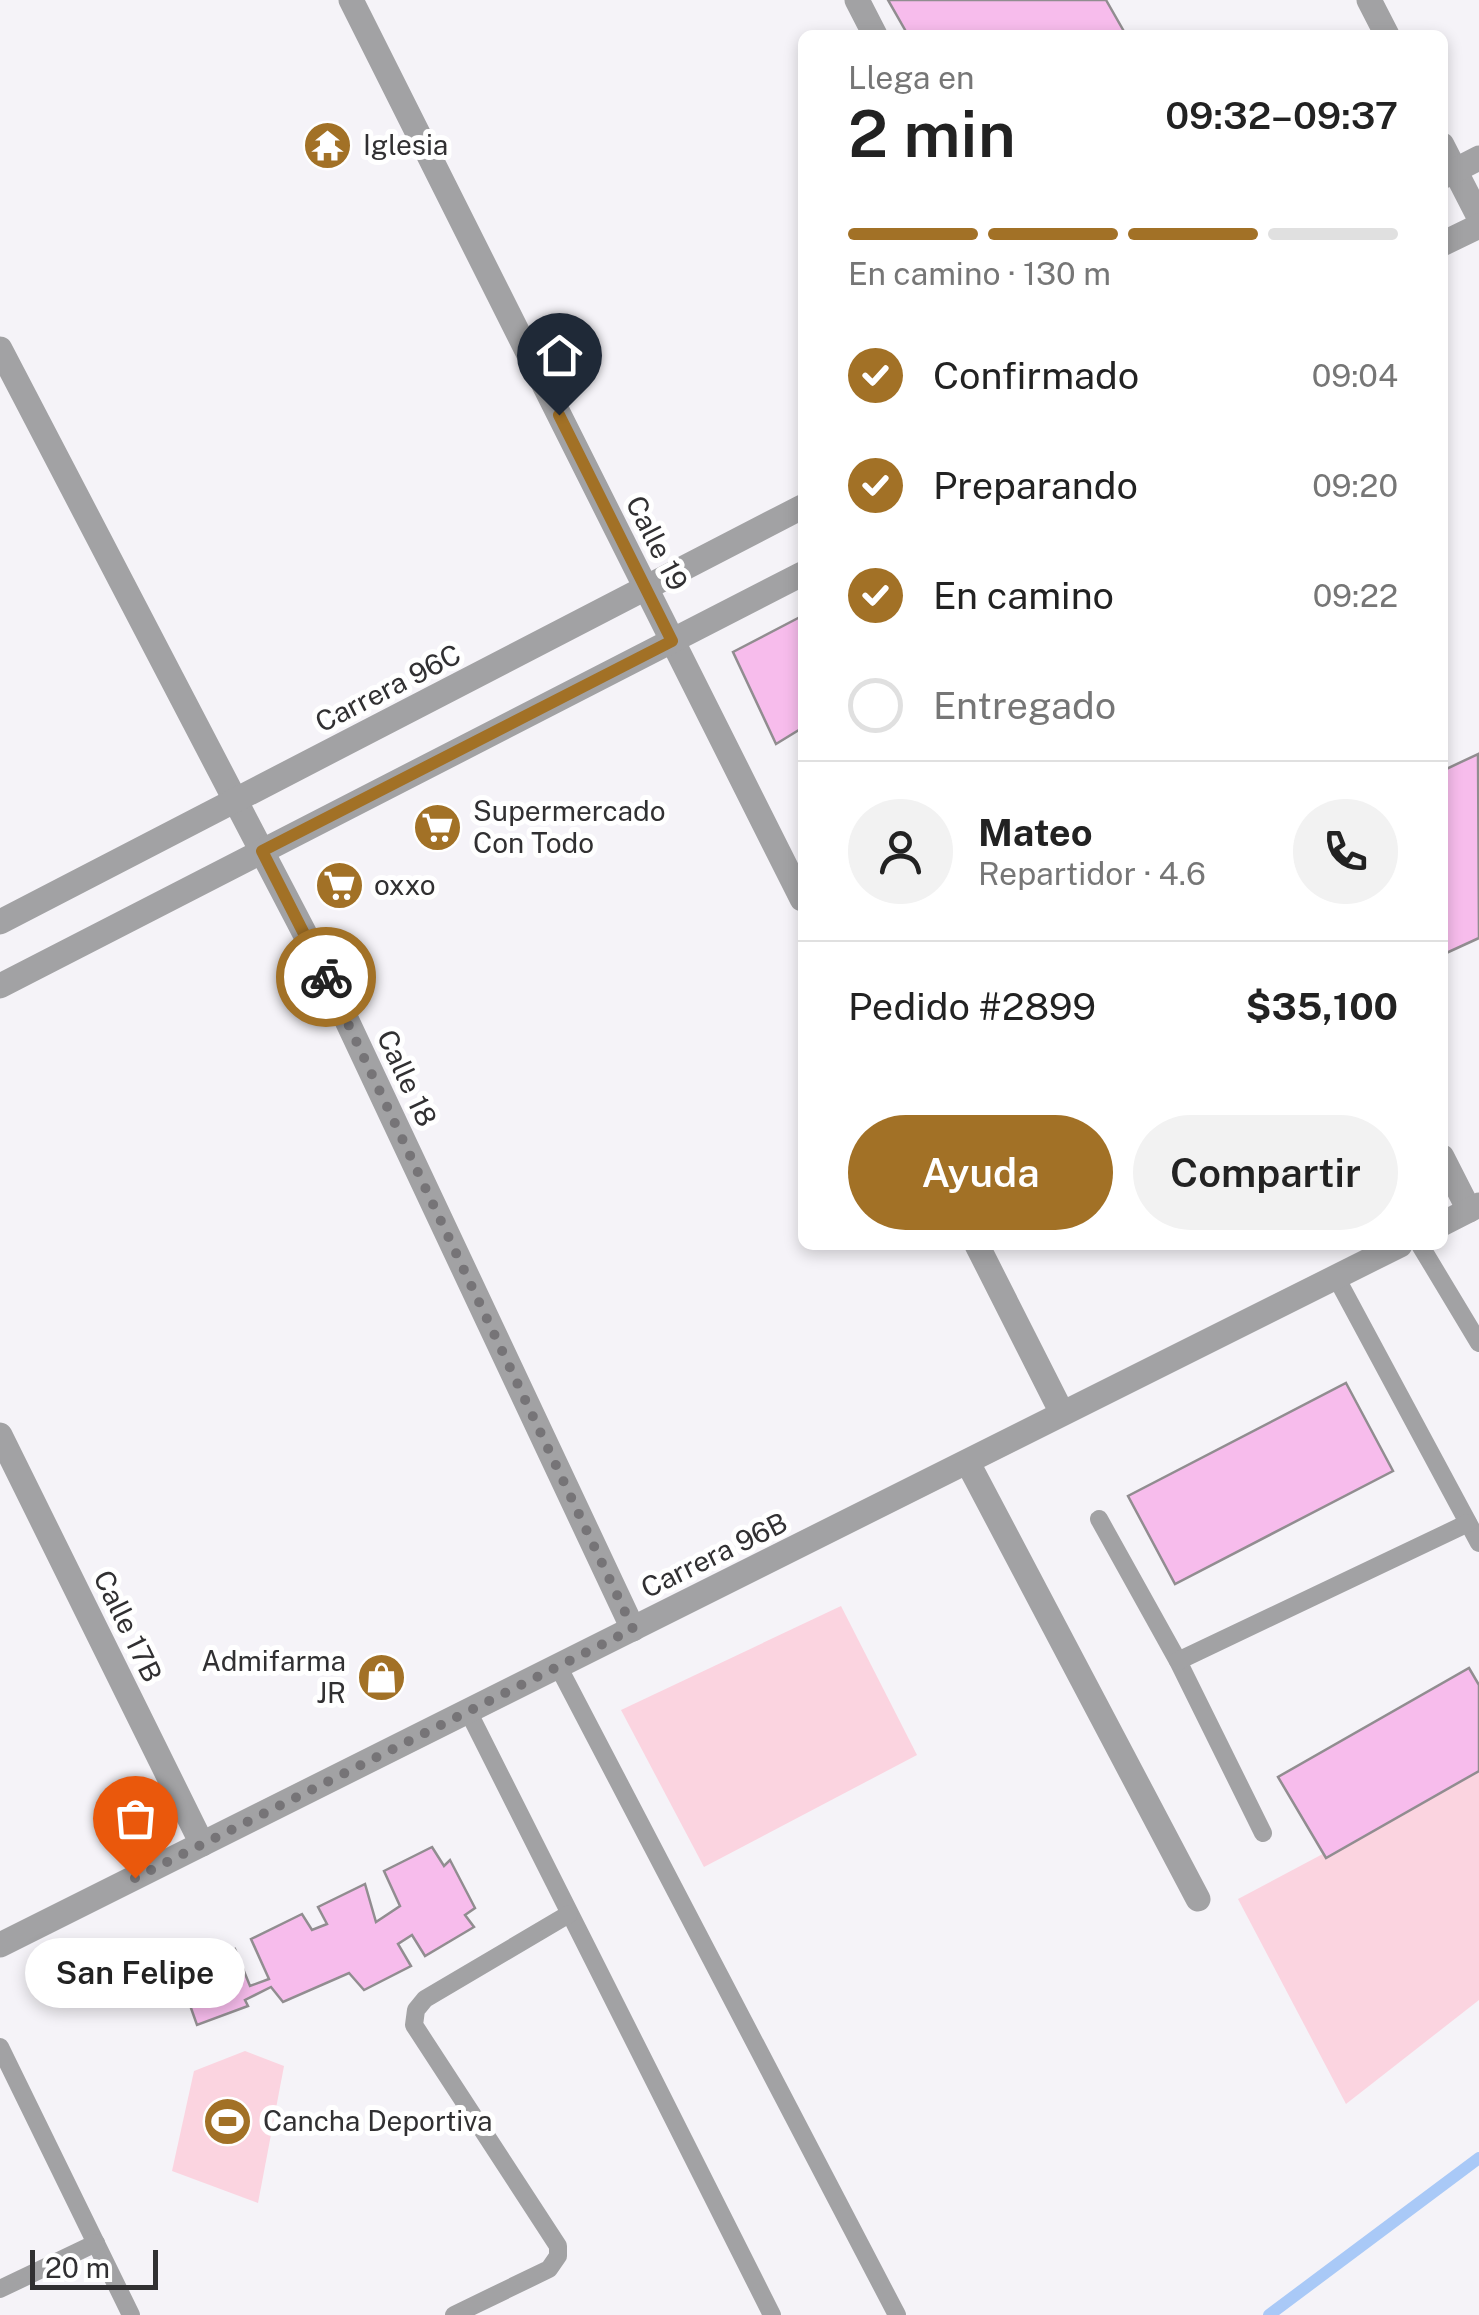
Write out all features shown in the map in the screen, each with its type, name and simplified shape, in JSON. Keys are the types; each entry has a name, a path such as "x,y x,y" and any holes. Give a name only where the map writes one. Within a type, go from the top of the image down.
{"street":[{"name":"Calle 19","path":"350,0 798,891"},
{"path":"857,0 872,30"},
{"path":"1370,0 1385,30"},
{"path":"1479,158 1449,174 1479,216"},
{"path":"1448,241 1479,226"},
{"name":"Calle 18","path":"0,349 317,957 633,1629"},
{"name":"Carrera 96C","path":"0,922 798,510"},
{"path":"0,986 798,576"},
{"path":"1448,1167 1474,1208 1448,1221"},
{"path":"980,1250 1062,1413"},
{"name":"Carrera 96B","path":"0,1945 1390,1250"},
{"name":"Calle 17B","path":"0,1435 202,1844"},
{"path":"968,1463 1198,1900"}],"lane":[{"path":"1423,1250 1479,1342"},
{"path":"1336,1277 1479,1543"},
{"path":"1099,1519 1178,1661 1263,1833"},
{"path":"1178,1661 1468,1523"},
{"path":"558,1666 897,2315"},
{"path":"468,1711 772,2315"},
{"path":"454,2315 548,2269 558,2256 558,2246 414,2025 416,2010 425,1999 569,1914"},
{"path":"0,2048 131,2315"},
{"path":"0,2289 96,2243"}],"shaded area":[{"path":"841,1606 917,1755 704,1867 621,1710"},
{"path":"1479,1771 1479,2000 1346,2104 1238,1899"},
{"name":"Cancha Deportiva","path":"245,2051 284,2066 258,2203 172,2171 194,2071"}],"building":[{"path":"888,0 1106,0 1123,30 905,30"},
{"path":"798,618 798,730 776,744 733,652"},
{"path":"1478,754 1479,938 1448,952 1448,768"},
{"path":"1346,1383 1393,1471 1175,1584 1128,1496"},
{"path":"1469,1668 1479,1685 1479,1771 1326,1858 1278,1777"},
{"path":"432,1847 444,1866 450,1860 475,1908 465,1915 474,1927 425,1956 412,1935 398,1944 411,1966 364,1990 349,1973 283,2002 271,1987 245,2000 248,2006 197,2025 186,1994 194,1990 188,1973 235,1949 250,1986 269,1979 251,1939 302,1914 312,1930 327,1924 318,1907 365,1884 376,1922 400,1906 384,1871"}],"waterway":[{"path":"1269,2315 1479,2158"}],"way so far":[{"path":"135,1878 633,1629 326,977"}],"place":[{"name":"Iglesia","path":"328,145"},
{"name":"Supermercado Con Todo","path":"438,827"},
{"name":"oxxo","path":"339,885"},
{"name":"Admifarma JR","path":"381,1677"},
{"name":"San Felipe","path":"135,1878"},
{"name":"Cancha Deportiva","path":"228,2121"}],"route":[{"path":"326,977 262,851 672,641 559,415"}]}
